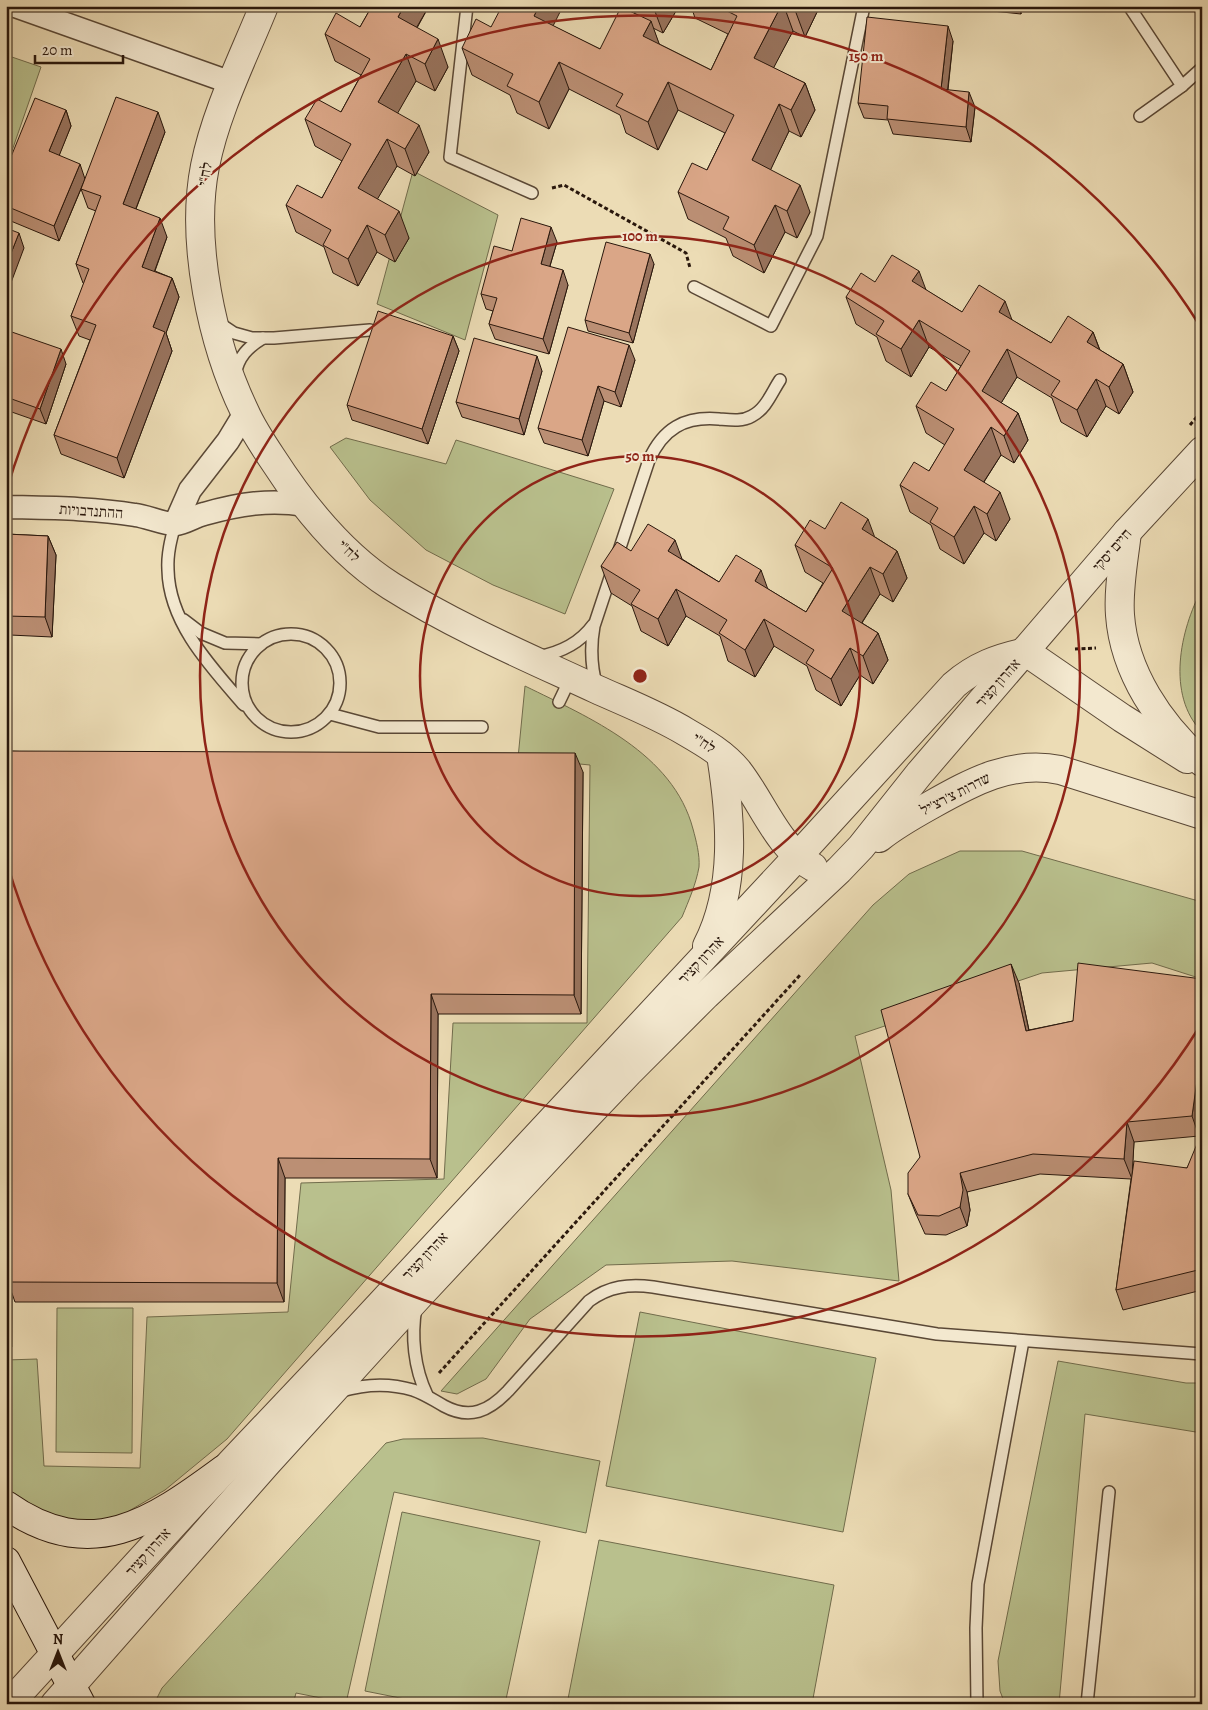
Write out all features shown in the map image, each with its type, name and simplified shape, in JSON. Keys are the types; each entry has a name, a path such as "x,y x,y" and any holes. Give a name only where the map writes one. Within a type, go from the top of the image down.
{"street":[{"path":"15,6 232,83"},
{"name":"לח\"י","path":"264,6 217,123 205,165 201,201 203,265 212,318 245,413 278,467 305,505 352,556 388,584 454,622 676,726 721,755 736,769 774,828 798,856 815,868 830,871 839,870"},
{"path":"175,524 190,490 228,441 245,413"},
{"name":"חיים יסקי","path":"1026,652 1127,532 1202,451"},
{"path":"175,524 243,504 284,502 305,505"},
{"name":"ההתנדבויות","path":"6,507 84,509 136,515 175,524"},
{"path":"1127,532 1120,605 1121,627 1126,653 1140,684 1153,706 1180,740 1202,762"},
{"path":"1026,652 1122,718 1202,768"},
{"name":"אהרון קציר","path":"9,1701 55,1654 224,1469 350,1337 798,856 924,718 967,674 999,658 1026,652"},
{"name":"אהרון קציר","path":"69,1698 203,1534 418,1297 629,1072 706,995 839,870 881,823 925,767 1026,652"},
{"path":"684,978 708,944 716,925 726,888 729,836 727,791 721,755"},
{"name":"שדרות צ'רצ'יל","path":"839,870 886,832 920,811 987,775 1012,769 1042,768 1060,770 1202,815"},
{"path":"6,1505 27,1519 53,1530 79,1535 97,1534 129,1527 159,1514 177,1504 224,1469"},
{"path":"6,1561 55,1654 69,1698"}],"lane":[{"path":"467,6 450,157 532,193"},
{"path":"694,287 770,326 817,236 864,6"},
{"path":"1129,6 1182,86"},
{"path":"1140,116 1182,86 1202,68"},
{"path":"212,318 234,333 252,338 370,330"},
{"path":"234,385 235,373 241,356 263,338"},
{"path":"598,689 592,665 592,637 640,487 656,444 669,431 686,422 703,418 741,420 752,416 763,408 780,380"},
{"path":"175,524 169,546 168,570 172,597 178,616 211,666 259,722 273,730 289,733 304,731 319,724 330,714 337,700 340,684 338,669 331,655 320,644 306,637 291,634 275,636 261,644 251,654 244,667 241,682 243,697 249,710"},
{"path":"178,616 201,633 225,642 261,644"},
{"path":"529,658 562,649 577,641 596,621"},
{"path":"559,702 571,677"},
{"path":"330,714 380,727 482,727"},
{"path":"326,1398 337,1392 373,1385 407,1388 427,1395 455,1411 467,1413 488,1409 497,1403 589,1300 600,1292 629,1285 653,1287 937,1334 1202,1354"},
{"path":"418,1297 414,1319 415,1353 419,1375 427,1395"},
{"path":"977,1704 976,1628 978,1584 1023,1341"},
{"path":"1087,1704 1109,1492"}],"path":[{"path":"532,193 564,185 686,253 694,287"},
{"path":"1196,895 1202,897"},
{"path":"434,1379 800,974"}],"green space":[{"path":"6,55 41,67 6,168"},
{"path":"413,171 498,215 465,340 377,304"},
{"path":"346,438 446,464 456,440 614,489 565,614 493,585 426,550 370,500 330,447"},
{"path":"1202,589 1202,732 1191,717 1184,700 1180,681 1180,662 1188,623"},
{"path":"525,686 576,711 626,741 648,759 667,779 683,802 693,829 699,867 682,917 227,1439 165,1490 122,1515 89,1522 48,1515 6,1496 6,1360 37,1359 44,1466 140,1468 147,1317 288,1312 301,1183 444,1179 453,1023 587,1023 590,765 518,758"},
{"path":"960,851 1022,851 1202,902 1202,979 1152,963 1042,973 855,1036 891,1190 899,1281 732,1261 606,1265 530,1319 486,1379 457,1394 441,1391 873,905 909,874"},
{"path":"6,1205 13,1205 12,1347 6,1347"},
{"path":"57,1308 133,1308 132,1453 56,1452"},
{"path":"640,1312 876,1358 843,1532 606,1486"},
{"path":"1058,1361 1186,1383 1202,1383 1202,1433 1085,1414 1059,1704 1005,1704 1000,1691 998,1661"},
{"path":"483,1438 600,1461 586,1533 394,1492 346,1703 296,1693 293,1704 154,1704 162,1688 386,1443 403,1439"},
{"path":"402,1512 540,1541 505,1704 430,1704 365,1691"},
{"path":"599,1540 834,1585 812,1704 567,1704"}],"building":[{"path":"372,6 404,6 398,17 438,39 425,64 406,54 378,102 419,125 405,149 387,139 358,188 399,211 385,235 367,225 348,259 323,245 331,230 286,205 297,185 322,198 351,144 305,119 317,99 341,112 370,59 325,34 336,13 360,27"},
{"path":"502,6 539,6 534,16 600,49 621,7 651,21 643,36 711,70 737,16 717,6 781,6 754,58 805,83 791,110 779,104 752,160 800,185 787,211 775,205 754,245 723,229 729,217 678,192 692,163 707,170 734,115 668,82 648,122 616,106 623,94 559,62 539,102 507,86 513,74 462,48 476,19 491,27"},
{"path":"788,6 797,6 795,10"},
{"path":"867,17 948,26 941,89 969,92 966,127 887,119 888,106 858,103"},
{"path":"116,97 158,112 123,204 160,218 142,267 172,278 153,327 165,332 117,458 54,435 96,325 71,316 89,269 76,264 101,196 81,189"},
{"path":"35,98 66,110 49,151 80,164 54,226 6,206 6,169"},
{"path":"521,218 551,227 541,264 563,270 543,339 489,324 497,298 481,294 494,246 512,251"},
{"path":"6,228 19,233 6,266"},
{"path":"606,242 650,254 629,333 585,320"},
{"path":"892,255 919,271 912,281 962,312 979,285 1005,301 999,312 1051,343 1068,316 1093,332 1087,342 1123,364 1109,387 1096,379 1077,410 1051,395 1060,381 1007,349 982,391 1018,413 1004,436 991,427 964,470 1000,492 987,514 974,506 954,537 930,522 938,508 900,485 914,462 929,471 954,429 916,406 931,382 946,391 970,351 919,320 901,349 876,334 884,321 846,297 861,273 875,282"},
{"path":"378,311 453,336 422,429 347,405"},
{"path":"568,327 629,345 615,392 598,386 582,440 538,428"},
{"path":"6,330 61,349 40,409 6,397"},
{"path":"474,338 537,356 519,419 456,402"},
{"path":"841,502 868,519 862,529 897,551 883,574 870,567 842,611 878,633 863,656 850,648 831,679 806,663 814,650 764,619 745,650 719,633 727,620 676,589 658,619 631,604 640,590 601,566 617,542 631,551 648,524 675,540 668,551 719,582 736,555 761,570 755,581 806,612 833,568 795,545 810,520 825,529"},
{"path":"6,534 48,536 45,617 6,616"},
{"path":"6,751 575,753 574,995 431,994 430,1159 278,1158 277,1283 8,1282 8,1178 6,1178"},
{"path":"1078,963 1202,979 1202,1044 1192,1116 1127,1122 1124,1159 1033,1154 960,1173 963,1190 960,1207 939,1216 918,1215 908,1194 908,1173 920,1157 881,1010 1011,964 1026,1031 1073,1021"},
{"path":"1199,1139 1202,1139 1202,1269 1116,1290 1134,1161 1187,1168"}]}
